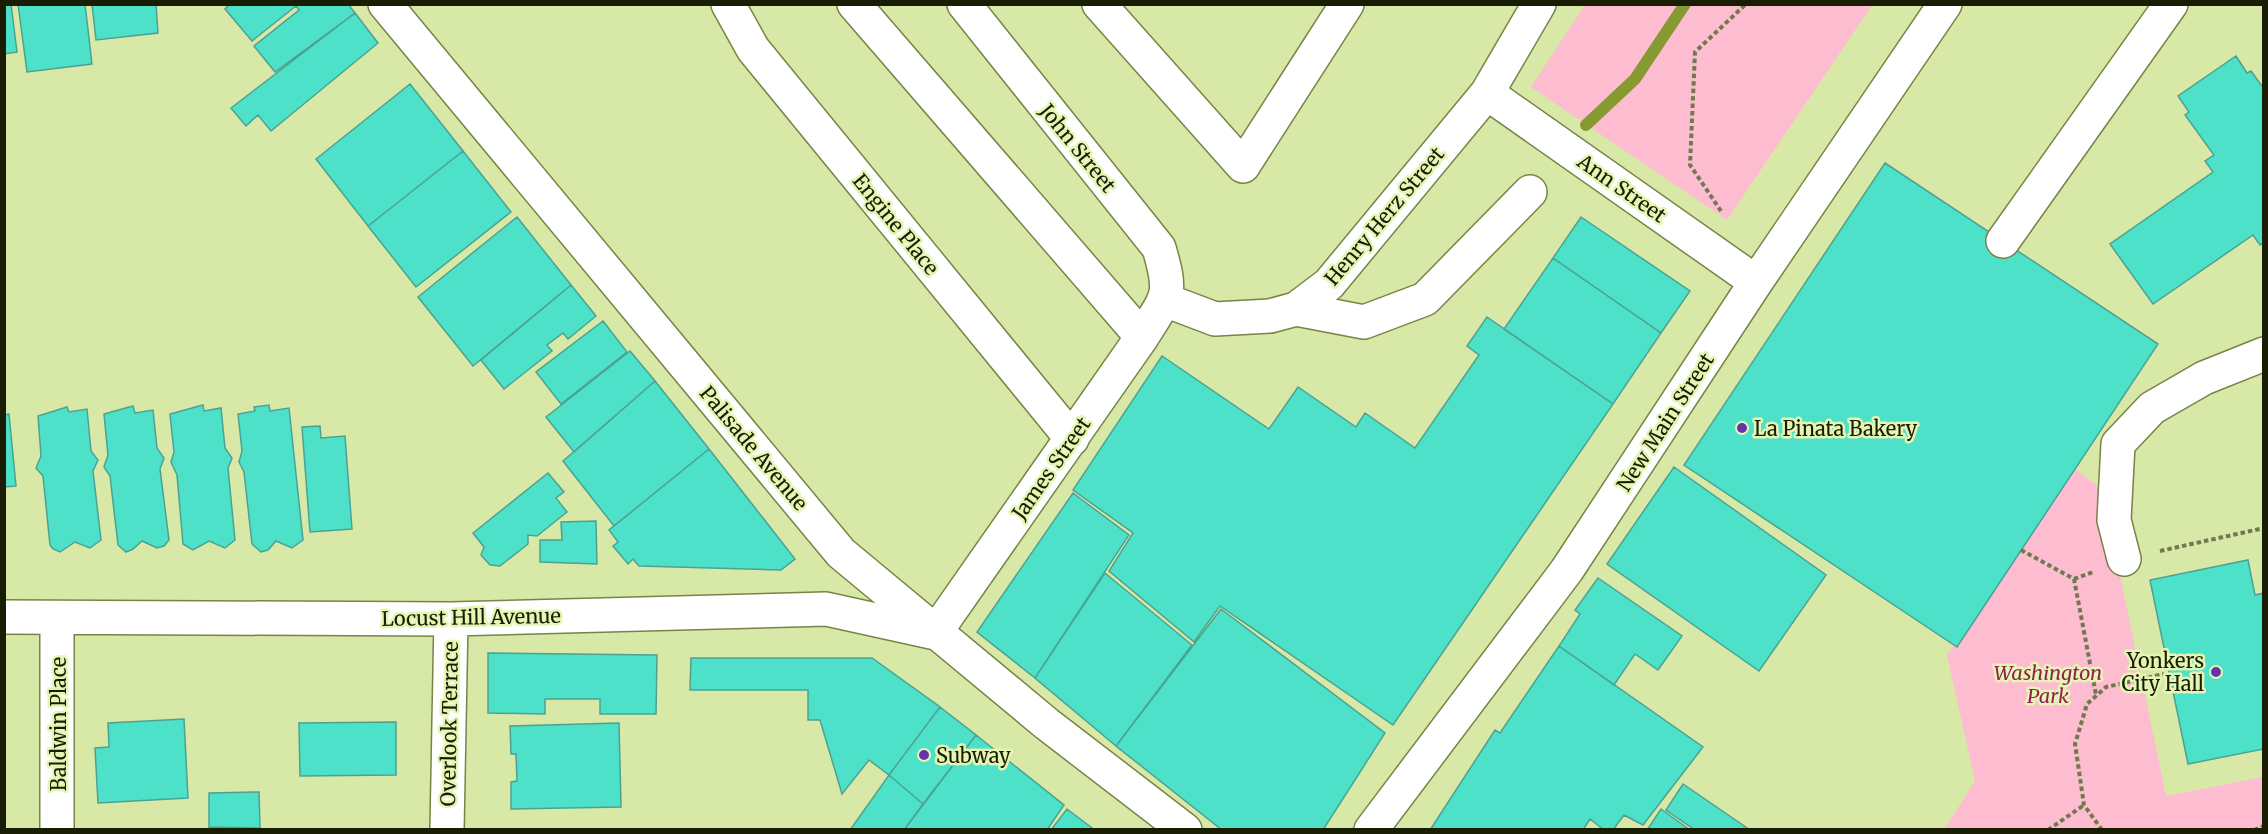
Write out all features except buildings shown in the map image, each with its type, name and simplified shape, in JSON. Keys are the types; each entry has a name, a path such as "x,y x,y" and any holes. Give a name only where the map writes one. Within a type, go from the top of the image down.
{"street":[{"name":"Palisade Avenue","path":"385,4 842,553 935,633 1185,830"},
{"name":"Engine Place","path":"728,4 753,49 1072,439"},
{"path":"854,4 1142,337"},
{"name":"John Street","path":"964,4 1158,248 1169,282 1165,300"},
{"path":"1099,4 1243,165 1347,4"},
{"name":"Henry Herz Street","path":"1165,300 1215,319 1270,316 1296,309 1329,284 1487,93 1539,4"},
{"name":"New Main Street","path":"1371,830 1567,570 1756,282 1945,4"},
{"path":"2003,241 2171,4"},
{"name":"Ann Street","path":"1487,93 1756,282"},
{"path":"1296,309 1364,322 1425,299 1530,192"},
{"name":"James Street","path":"935,633 1072,439 1165,300"},
{"path":"2124,559 2114,520 2118,444 2152,408 2204,378 2264,354"},
{"name":"Locust Hill Avenue","path":"4,617 451,619 826,609 935,633"},
{"name":"Baldwin Place","path":"57,618 57,830"},
{"name":"Overlook Terrace","path":"447,830 451,619"}],"path":[{"path":"1727,220 1689,165 1695,52 1746,4"},
{"path":"2074,579 2124,559 2264,528"},
{"path":"2021,550 2074,579"},
{"path":"2074,579 2096,696"},
{"path":"2102,830 2084,805 2075,744 2087,704 2106,687 2164,674"},
{"path":"2048,830 2084,805"},
{"path":"2254,830 2264,826"}],"green space":[{"path":"1585,5 1872,5 1727,220 1531,87"},
{"name":"Washington Park","path":"2069,465 2102,489 2166,796 2263,777 2263,829 1944,830 1975,781 1947,655 2021,550"}],"waterway":[{"path":"1586,125 1635,79 1685,4"}],"place":[{"name":"La Pinata Bakery","path":"1742,428"},
{"name":"Yonkers City Hall","path":"2216,672"},
{"name":"Subway","path":"924,755"}]}
